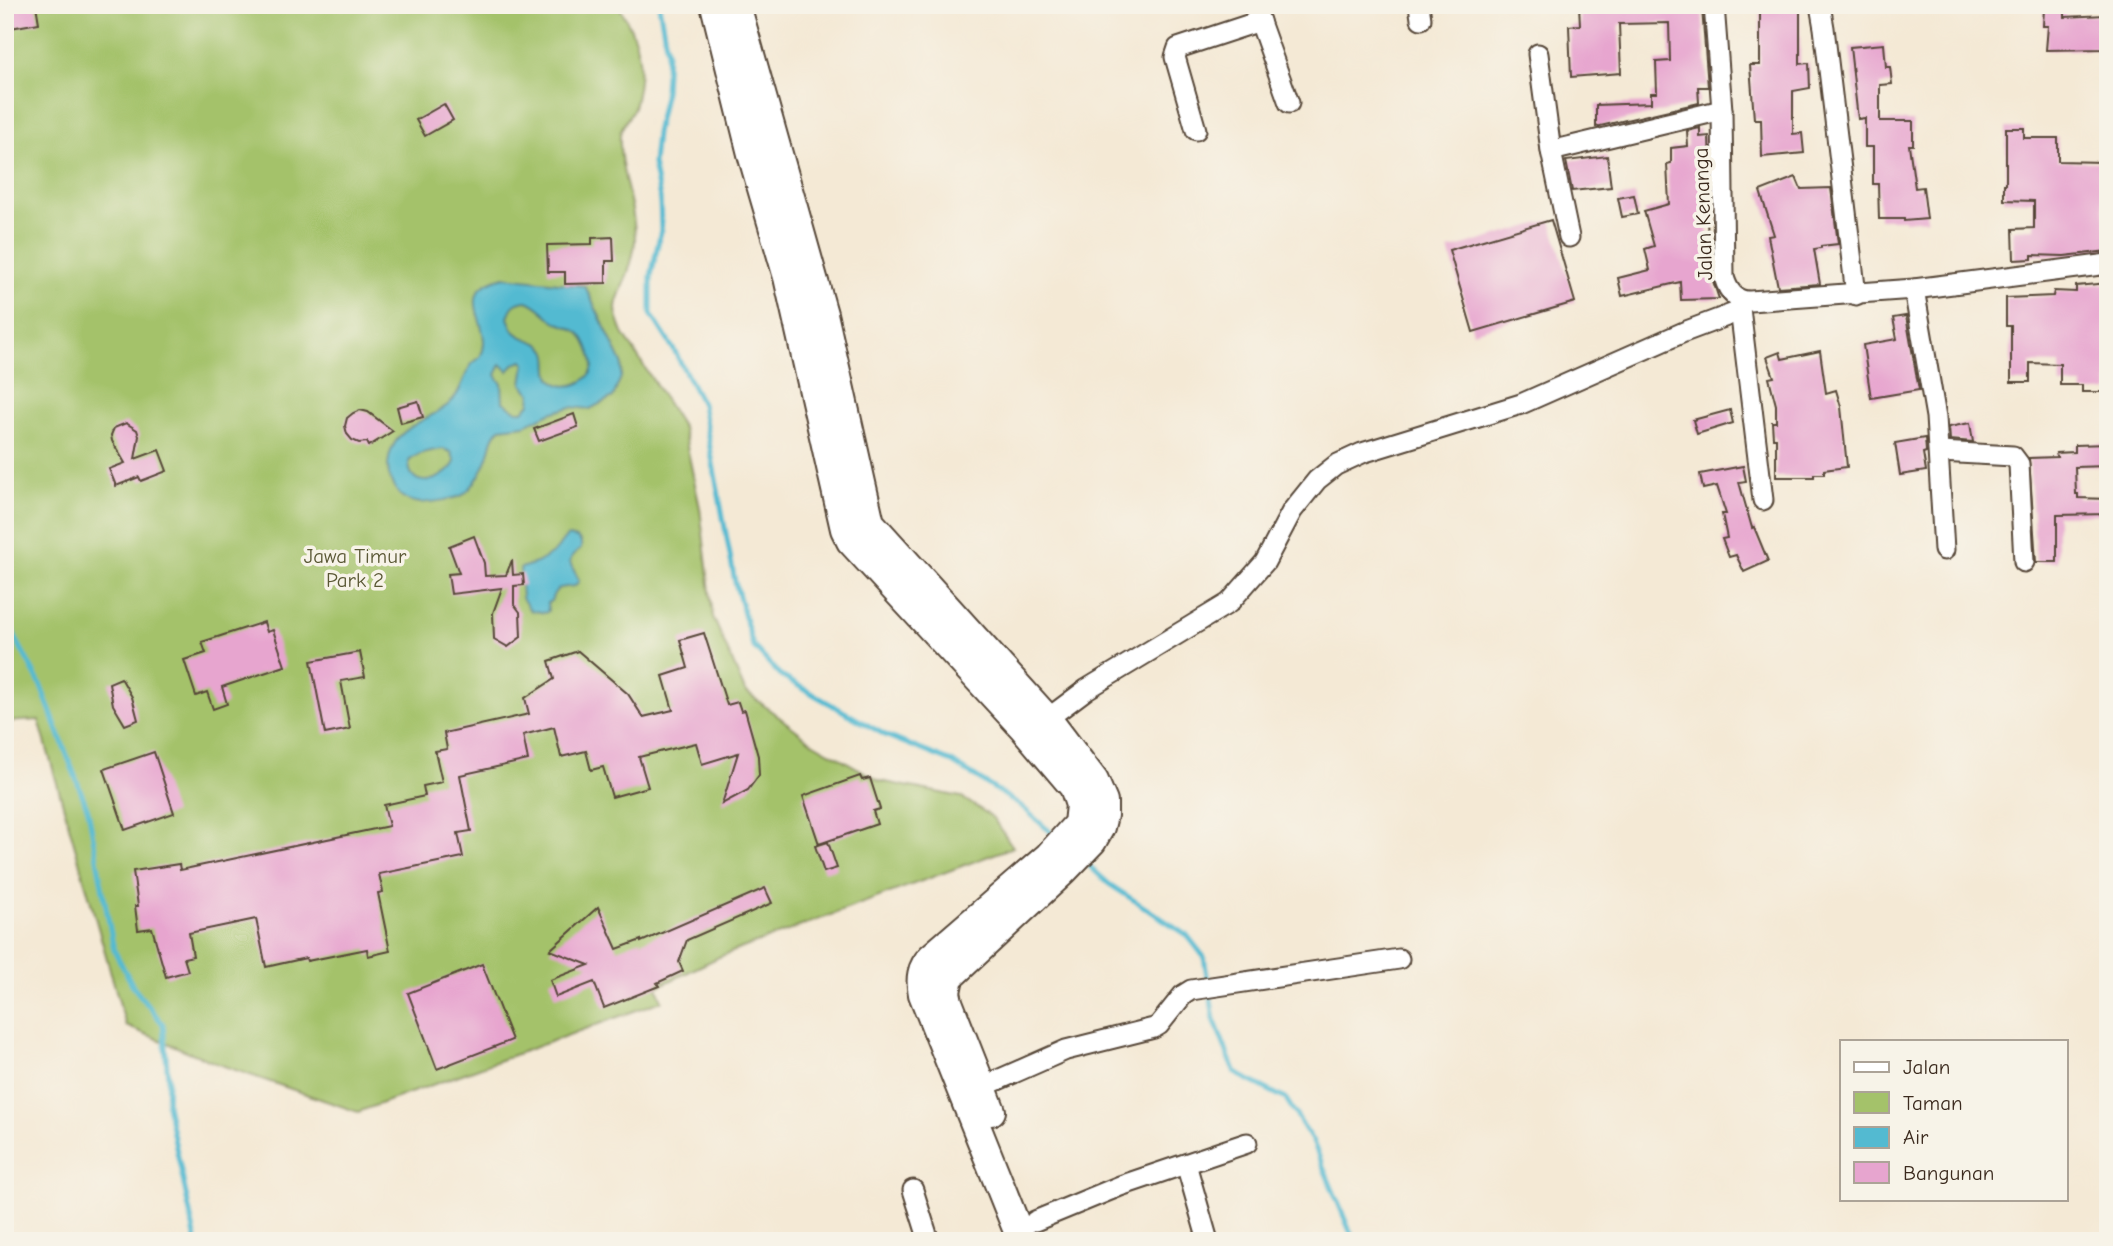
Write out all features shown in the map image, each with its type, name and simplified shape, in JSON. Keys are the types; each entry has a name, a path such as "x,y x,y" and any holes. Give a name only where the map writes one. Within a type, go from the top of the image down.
{"street":[{"path":"715,5 754,110"},
{"path":"736,5 788,277 838,506 851,541 1023,727 1074,787 1085,833"},
{"name":"Jalan Kenanga","path":"1714,5 1722,110 1724,277 1739,305 1750,301 1914,289 2108,264"},
{"path":"1819,5 1856,295"},
{"path":"1196,130 1175,57 1178,48 1257,13 1289,103"},
{"path":"1538,54 1551,151 1569,237"},
{"path":"1551,151 1722,110"},
{"path":"764,152 823,314 870,523 1047,719 1098,788 1103,802 1100,827 1085,833 949,977 946,992 1033,1234"},
{"path":"1914,289 1940,452 1944,550"},
{"path":"1047,719 1087,689 1229,603 1265,562 1292,511 1317,480 1336,465 1362,453 1521,404 1739,305 1763,500"},
{"path":"1940,452 2013,456 2019,464 2024,562"},
{"path":"1033,1234 923,994 921,984 925,965 932,957 1056,864"},
{"path":"982,1087 1066,1050 1154,1028 1160,1025 1183,995 1191,990 1399,959"},
{"path":"1033,1234 1120,1185 1247,1143"},
{"path":"1186,1164 1208,1241"},
{"path":"913,1190 929,1241"}],"green space":[{"name":"Jawa Timur Park 2","path":"5,5 618,5 636,42 640,66 634,107 620,135 635,241 617,303 617,314 623,333 683,428 700,508 713,617 745,691 812,742 880,781 961,797 992,817 1013,847 721,956 657,987 662,1001 358,1112 218,1064 126,1026 39,720 5,722"}],"water":[{"path":"505,277 585,286 622,363 621,377 613,397 590,409 571,407 525,425 500,428 493,438 481,473 461,496 432,502 406,499 392,484 388,470 389,456 395,442 405,431 453,400 471,365 480,357 484,344 476,300 479,291 488,283","holes":["527,301 553,320 581,335 593,365 592,371 584,380 566,386 555,382 549,372 545,348 515,332 508,318 509,314 517,304","523,361 525,364 522,384 531,394 530,403 523,411 517,411 503,402 502,384 496,375 501,364 508,371 514,364","443,449 451,452 455,462 444,474 421,481 410,471 409,461 421,454"]},
{"path":"568,536 581,542 581,549 570,561 579,581 575,586 557,590 547,603 548,611 545,613 530,610 522,598 520,569 552,554"}],"building":[{"path":"5,5 36,5 39,23 5,29"},
{"path":"1579,5 1678,5 1678,9 1702,8 1708,87 1698,87 1699,103 1596,127 1596,105 1651,103 1651,93 1657,93 1656,62 1670,61 1669,23 1619,24 1621,73 1571,77 1569,26 1580,25"},
{"path":"1760,5 1800,5 1800,64 1809,63 1810,88 1793,91 1793,134 1802,133 1804,153 1762,157 1761,119 1754,119 1750,65 1760,65"},
{"path":"2044,8 2065,9 2065,17 2105,15 2105,49 2046,50 2048,26 2043,26"},
{"path":"1884,44 1886,67 1890,67 1892,84 1880,85 1880,121 1913,121 1913,145 1909,145 1915,188 1923,187 1927,219 1879,219 1878,184 1873,184 1873,147 1865,147 1865,118 1858,119 1850,47"},
{"path":"444,104 453,120 425,136 416,120"},
{"path":"1700,128 1700,137 1709,136 1711,198 1706,198 1708,241 1711,241 1712,278 1719,299 1681,300 1680,282 1622,296 1618,278 1650,270 1645,249 1654,246 1644,211 1669,204 1667,164 1671,163 1671,148 1688,146 1687,131"},
{"path":"2006,128 2024,128 2024,138 2058,138 2058,161 2103,162 2104,188 2101,188 2108,228 2108,251 2064,256 2032,255 2032,259 2014,260 2013,229 2034,228 2034,201 2004,200"},
{"path":"1607,156 1611,187 1572,191 1566,161"},
{"path":"1796,177 1801,189 1831,188 1838,244 1814,249 1820,284 1778,287 1768,236 1774,235 1760,191"},
{"path":"1634,195 1638,214 1622,217 1618,198"},
{"path":"1551,220 1575,302 1473,332 1449,250"},
{"path":"613,237 614,261 606,261 606,283 565,284 565,272 548,272 547,245 592,244 592,238"},
{"path":"2108,283 2108,392 2082,392 2082,385 2060,385 2060,364 2030,363 2030,382 2011,382 2011,326 2006,326 2006,298 2053,296 2054,291 2076,292 2076,286"},
{"path":"1906,316 1919,390 1871,398 1863,345 1897,339 1893,318"},
{"path":"1820,351 1826,393 1836,390 1841,407 1847,467 1824,470 1824,474 1814,474 1814,477 1776,477 1776,438 1773,438 1772,422 1776,422 1776,405 1769,378 1774,377 1767,357 1780,352 1782,359"},
{"path":"418,401 423,417 401,423 397,407"},
{"path":"360,410 368,412 393,431 369,446 367,442 352,440 345,426 347,418"},
{"path":"1730,410 1733,423 1697,434 1693,420"},
{"path":"574,414 578,427 539,441 534,429"},
{"path":"126,423 137,430 139,436 135,459 159,450 167,471 141,481 139,477 116,486 109,469 125,463 111,435 114,428"},
{"path":"1970,423 1973,442 1950,440 1949,427"},
{"path":"1925,438 1926,452 1923,453 1926,471 1900,475 1895,443"},
{"path":"2108,444 2108,466 2075,467 2078,498 2108,499 2108,514 2057,515 2057,562 2036,562 2029,458 2057,457 2056,453 2075,452 2075,445"},
{"path":"1743,466 1746,481 1739,482 1752,528 1754,527 1768,561 1744,572 1736,555 1729,557 1722,539 1727,538 1722,514 1726,514 1717,486 1703,489 1700,474"},
{"path":"474,536 484,563 485,576 506,575 512,560 513,575 523,574 524,585 514,586 514,604 520,612 521,637 508,647 494,639 493,613 502,588 451,594 448,574 459,573 449,546"},
{"path":"264,622 267,632 273,630 285,666 222,687 227,704 213,709 207,692 196,696 184,660 206,653 202,642"},
{"path":"704,633 727,705 738,702 741,711 745,710 758,756 759,775 748,790 722,804 738,753 702,764 696,743 639,757 648,787 612,797 603,767 591,770 586,751 561,757 554,727 523,735 528,760 460,775 471,831 458,833 463,857 379,874 383,892 378,893 390,951 368,956 367,949 266,967 256,919 189,933 193,956 184,958 188,971 166,977 152,928 138,930 133,871 179,864 180,870 389,826 384,805 425,796 423,786 442,782 435,751 447,749 444,733 529,714 525,698 554,679 549,661 578,651 628,694 643,717 673,710 663,676 688,668 680,640"},
{"path":"360,652 365,677 341,681 350,729 325,734 311,661"},
{"path":"121,678 132,697 138,720 125,725 113,705 109,683"},
{"path":"154,752 174,813 125,830 104,769"},
{"path":"860,776 862,780 870,778 880,809 873,811 877,824 819,844 803,796"},
{"path":"828,842 837,868 824,872 815,846"},
{"path":"765,888 772,903 687,940 679,962 683,971 657,983 659,986 604,1008 594,982 556,997 550,980 589,965 550,950 598,907 617,949 641,942"},
{"path":"482,964 512,1040 437,1069 408,993"}],"waterway":[{"path":"659,5 667,51 665,91 653,164 660,198 661,230 651,276 651,314 674,350 702,404 735,582 753,646 781,676 887,736 952,762 1020,805 1055,836"},
{"path":"5,608 15,637 40,684 88,810 114,950 134,988 163,1024 168,1078 167,1105 196,1241"},
{"path":"1084,861 1109,884 1187,935 1204,957 1214,1019 1235,1073 1286,1099 1313,1142 1354,1241"}]}
